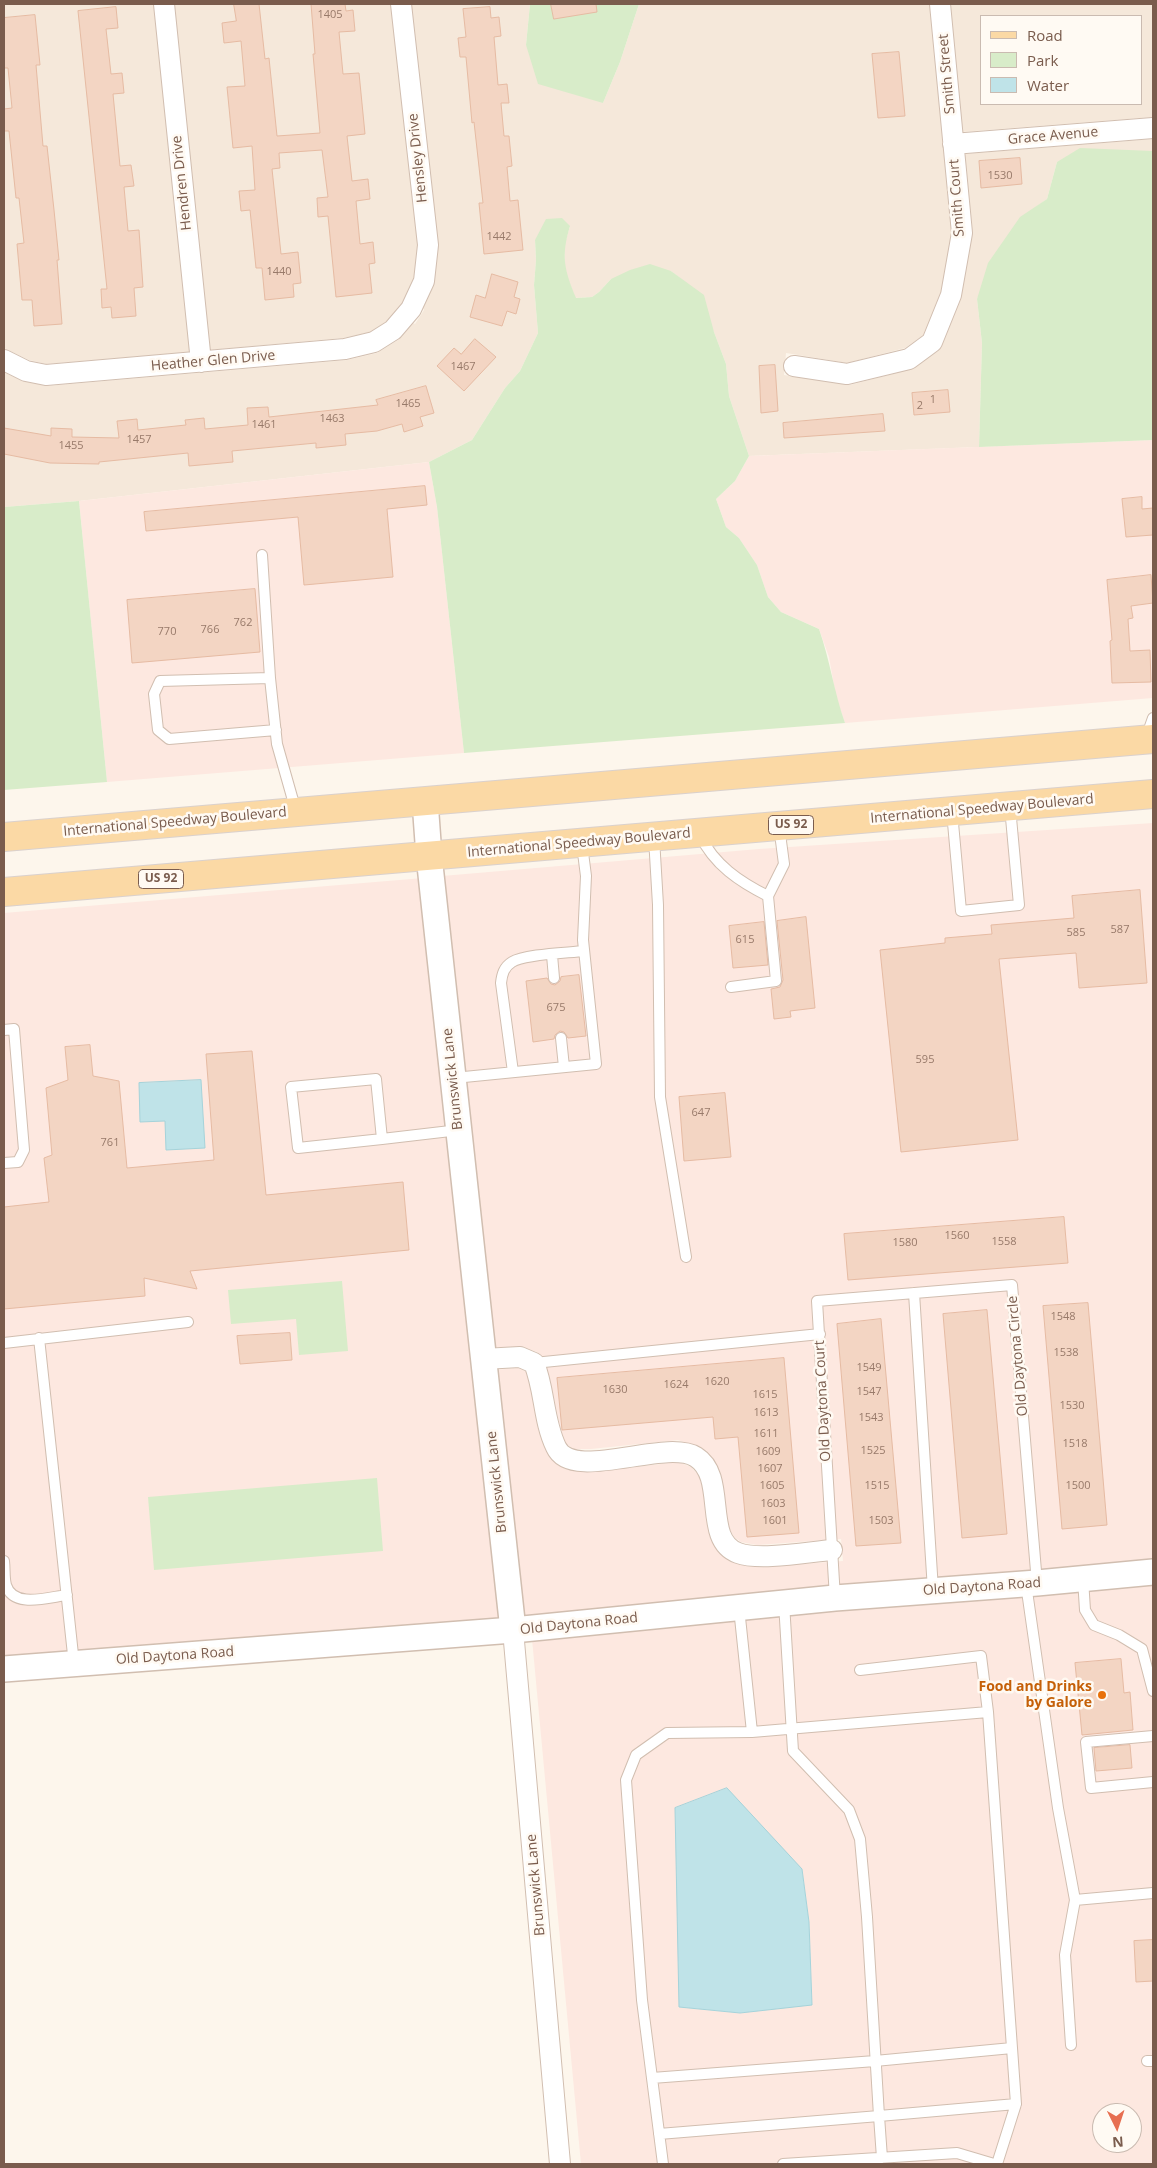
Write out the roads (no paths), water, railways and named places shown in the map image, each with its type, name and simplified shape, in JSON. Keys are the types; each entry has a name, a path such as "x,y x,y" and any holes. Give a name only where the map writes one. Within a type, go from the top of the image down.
{"main road":[{"name":"International Speedway Boulevard","path":"4,837 425,801 1151,732"},
{"name":"International Speedway Boulevard","path":"4,892 1153,794"}],"street":[{"name":"Hendren Drive","path":"164,4 201,362"},
{"name":"Hensley Drive","path":"401,4 428,245 424,281 411,309"},
{"name":"Smith Street","path":"940,4 954,144"},
{"name":"Grace Avenue","path":"954,144 1153,128"},
{"name":"Smith Court","path":"794,366 847,374 909,359 932,342 951,295 962,233 954,144"},
{"name":"Heather Glen Drive","path":"4,360 26,371 46,375 345,349 374,342 393,330 411,309"},
{"name":"Brunswick Lane","path":"425,801 429,856 513,1630 560,2164"},
{"path":"483,1359 520,1357 534,1362 539,1375 548,1424 556,1449 570,1460 591,1461 679,1451 695,1457 711,1473 719,1530 727,1544 737,1553 757,1556 832,1550"},
{"name":"Old Daytona Road","path":"4,1669 513,1630 835,1598 1032,1584 1153,1572"}],"lane":[{"path":"262,555 270,678 277,744 296,812"},
{"path":"270,678 160,681 154,694 158,730 169,740 276,730"},
{"path":"952,812 961,911 1019,905 1010,806"},
{"path":"731,987 776,980 768,896 784,864 780,826"},
{"path":"698,833 708,852 742,883 768,896"},
{"path":"654,837 658,905 660,1097 686,1257"},
{"path":"453,1078 596,1064 584,951 586,876 582,843"},
{"path":"513,1072 501,983 502,972 512,962 525,958 584,951"},
{"path":"552,955 554,978"},
{"path":"4,1030 14,1029 24,1150 18,1162 4,1163"},
{"path":"561,1038 564,1067"},
{"path":"382,1139 376,1079 291,1087 298,1148 382,1139 459,1130"},
{"name":"Old Daytona Circle","path":"914,1293 1012,1285 1032,1584"},
{"path":"914,1293 933,1590"},
{"name":"Old Daytona Court","path":"835,1598 817,1301 914,1293"},
{"path":"4,1343 188,1322"},
{"path":"534,1362 820,1334"},
{"path":"39,1338 74,1664"},
{"path":"4,1561 6,1586 13,1596 21,1600 67,1595"},
{"path":"1083,1579 1085,1610 1094,1625 1119,1635 1142,1649 1153,1691"},
{"path":"1032,1584 1058,1808 1075,1900 1065,1955 1071,2045"},
{"path":"784,1603 794,1751 848,1810 860,1839 867,1917 882,2158"},
{"path":"739,1608 752,1732"},
{"path":"783,2164 957,2153 995,2164 1016,2104 988,1712 981,1656 860,1670"},
{"path":"663,2164 642,2000 626,1780 636,1755 667,1733 752,1732 988,1712"},
{"path":"1153,1736 1086,1742 1090,1788 1153,1782"},
{"path":"1075,1900 1153,1893"},
{"path":"652,2078 875,2061 1012,2048"},
{"path":"659,2134 1016,2104"}],"water":[{"path":"201,1080 205,1148 166,1150 165,1121 140,1122 139,1083"},
{"path":"727,1788 802,1869 809,1922 812,2005 740,2013 679,2007 675,1808"}],"place":[{"name":"Food and Drinks by Galore","path":"1102,1695"}]}
